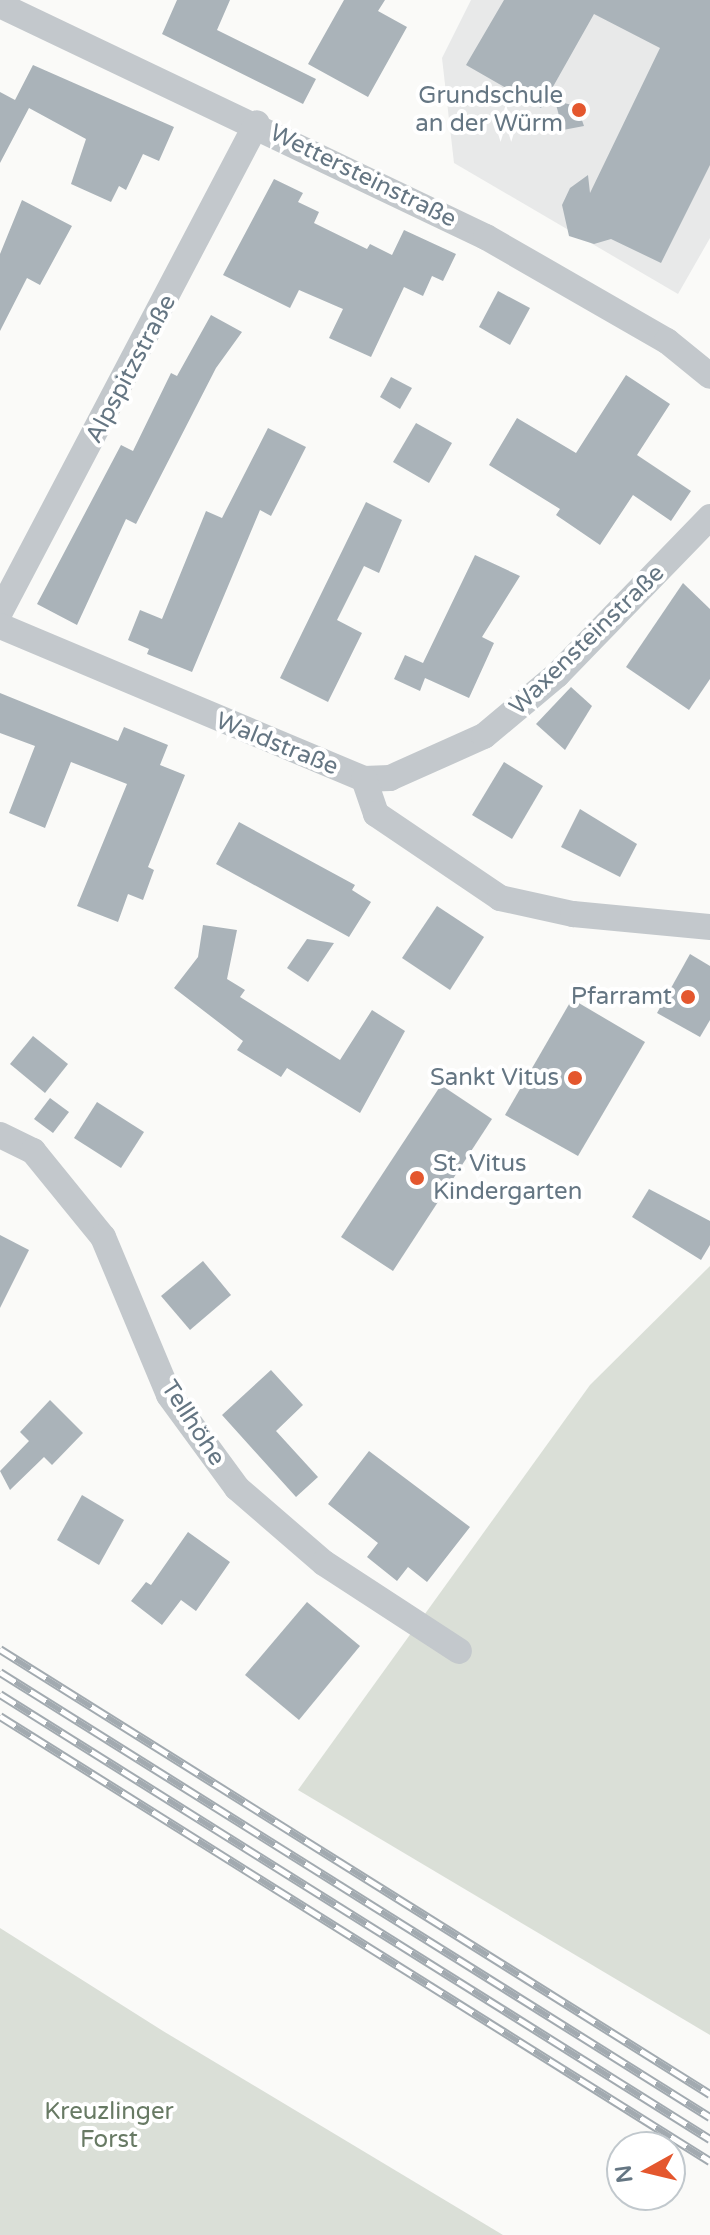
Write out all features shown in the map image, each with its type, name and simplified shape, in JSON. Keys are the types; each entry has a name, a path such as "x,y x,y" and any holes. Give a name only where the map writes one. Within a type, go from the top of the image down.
{"street":[{"name":"Wettersteinstraße","path":"0,5 257,123 486,237 667,341 710,376"},
{"name":"Alpspitzstraße","path":"0,612 257,123"},
{"name":"Waxensteinstraße","path":"364,779 415,771 484,736 557,675 710,517"},
{"name":"Waldstraße","path":"0,626 364,779 376,814 500,898 573,914 710,927"},
{"name":"Tellhöhe","path":"0,1135 33,1151 103,1237 169,1395 237,1488 324,1563 459,1651"}],"shaded area":[{"name":"Grundschule an der Würm","path":"471,0 710,0 710,238 678,294 454,163 442,58"}],"green space":[{"path":"710,1266 710,2035 298,1790 590,1385"},
{"name":"Kreuzlinger Forst","path":"0,1928 163,2031 503,2235 0,2235"}],"building":[{"path":"177,0 230,0 217,30 316,79 303,104 162,34"},
{"path":"344,0 385,0 378,11 407,27 368,97 308,64"},
{"path":"504,0 710,0 710,165 661,263 611,239 594,244 569,236 562,205 570,188 588,175 590,193 660,48 594,14 541,108 466,65"},
{"path":"33,65 174,127 159,161 143,154 126,190 119,186 111,202 71,184 86,139 29,108 0,163 0,92 15,100"},
{"path":"555,101 577,106 584,126 563,130"},
{"path":"274,179 303,193 298,202 319,212 314,223 367,249 370,244 392,255 404,230 456,254 443,281 432,276 423,296 404,287 371,357 329,338 343,309 299,290 290,308 223,275"},
{"path":"22,200 72,226 40,285 27,278 0,331 0,254"},
{"path":"498,291 530,308 510,345 479,327"},
{"path":"211,315 242,332 216,368 136,524 126,519 77,625 37,604 121,445 133,451 171,373 177,376"},
{"path":"626,375 670,404 637,455 691,491 671,521 633,495 600,545 556,515 560,509 489,465 517,418 576,453"},
{"path":"391,377 412,388 400,409 380,397"},
{"path":"416,423 452,443 429,483 393,462"},
{"path":"268,428 306,447 271,516 260,510 192,672 147,654 149,649 128,640 140,610 162,619 206,511 222,518"},
{"path":"366,502 402,520 379,573 364,566 337,620 362,633 328,702 280,678"},
{"path":"475,555 520,576 482,637 494,643 469,698 425,678 420,691 394,679 405,655 423,663"},
{"path":"683,583 710,609 710,679 689,710 626,667"},
{"path":"571,687 592,706 565,750 536,724"},
{"path":"0,693 118,741 124,727 168,745 160,765 185,775 148,867 154,870 143,900 128,894 118,922 77,906 127,784 71,762 45,828 9,813 35,746 0,733"},
{"path":"504,762 543,786 512,839 472,815"},
{"path":"580,809 637,844 620,877 561,847"},
{"path":"239,822 355,885 352,890 371,902 349,937 216,864"},
{"path":"437,906 484,937 450,990 402,958"},
{"path":"203,925 237,930 227,979 245,990 240,997 340,1060 372,1010 405,1031 360,1113 287,1068 281,1077 237,1050 243,1041 174,988 198,957"},
{"path":"307,939 334,943 308,982 287,968"},
{"name":"Pfarramt","path":"690,954 710,966 710,1020 700,1037 657,1013"},
{"name":"Sankt Vitus","path":"572,999 645,1042 578,1156 505,1115"},
{"path":"33,1036 68,1064 45,1093 10,1064"},
{"name":"St. Vitus Kindergarten","path":"441,1085 492,1119 393,1271 341,1237"},
{"path":"50,1098 69,1112 53,1133 34,1119"},
{"path":"97,1102 144,1132 121,1168 74,1138"},
{"path":"649,1189 710,1221 710,1245 701,1260 632,1217"},
{"path":"0,1235 29,1250 0,1308"},
{"path":"203,1261 231,1295 190,1330 161,1296"},
{"path":"271,1370 303,1405 276,1431 318,1477 296,1497 222,1415"},
{"path":"50,1400 83,1433 52,1465 44,1457 10,1490 0,1471 29,1441 20,1432"},
{"path":"369,1451 470,1527 427,1582 408,1567 397,1581 367,1557 378,1543 328,1504"},
{"path":"82,1495 124,1520 99,1565 57,1540"},
{"path":"188,1532 230,1562 196,1611 181,1600 162,1625 131,1601 146,1582 151,1585"},
{"path":"307,1602 360,1646 299,1720 245,1675"}],"railway":[{"path":"0,1649 710,2094"},
{"path":"0,1672 710,2117"},
{"path":"0,1694 710,2139"},
{"path":"0,1716 710,2161"}],"place":[{"name":"Grundschule an der Würm","path":"579,110"},
{"name":"Pfarramt","path":"688,997"},
{"name":"Sankt Vitus","path":"575,1078"},
{"name":"St. Vitus Kindergarten","path":"417,1178"}]}
